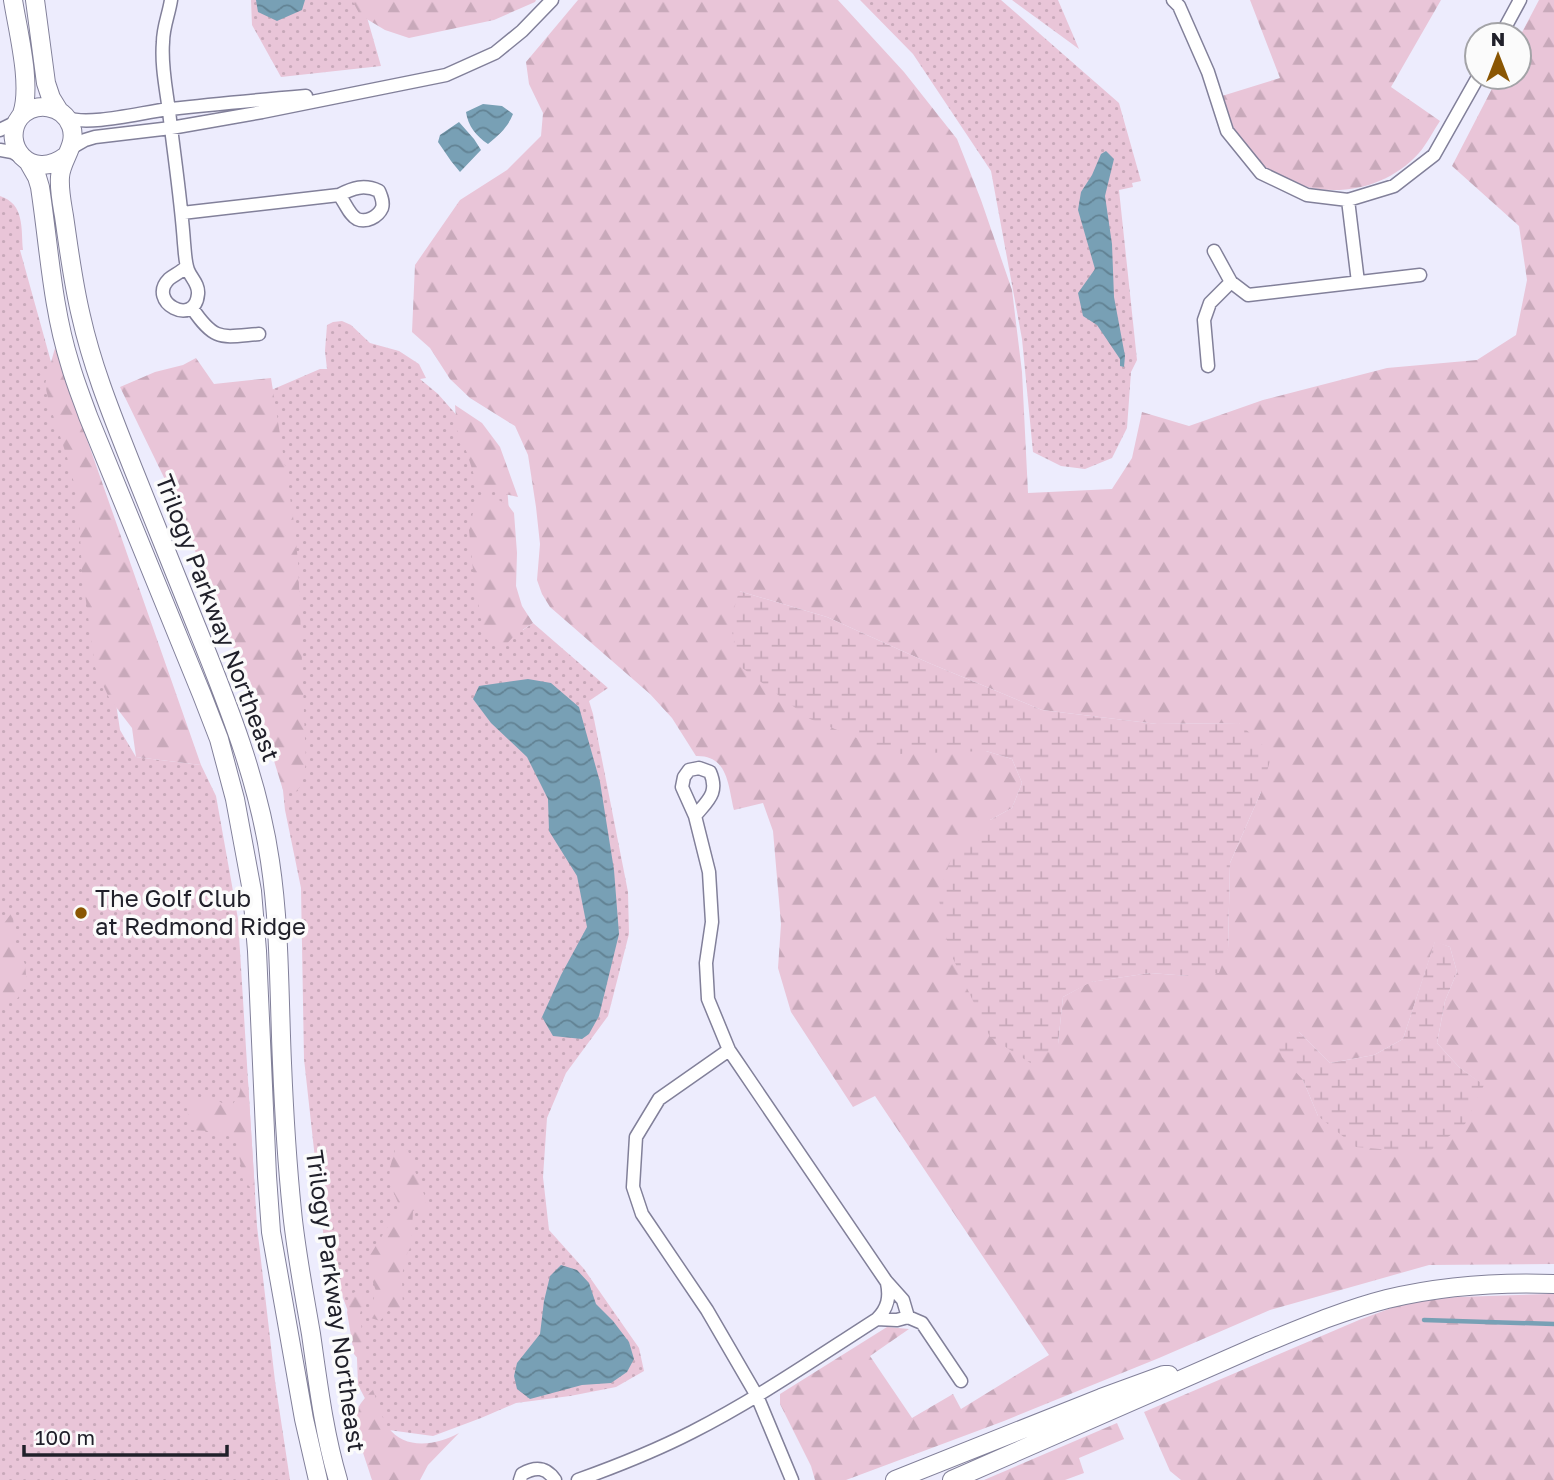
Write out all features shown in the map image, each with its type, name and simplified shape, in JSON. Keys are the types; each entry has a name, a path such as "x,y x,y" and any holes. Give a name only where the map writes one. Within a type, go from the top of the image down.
{"street":[{"path":"13,0 26,85 26,102 13,122 13,140 25,160"},
{"path":"35,0 46,83 51,98 72,127 73,138 68,152"},
{"path":"171,0 164,31 162,65 182,213 186,267 197,285 198,293 192,308 175,310 164,298 164,289 169,280 186,267"},
{"path":"0,150 12,152 38,166 47,166 57,163 85,140 262,112 446,75 495,53 522,31 552,0"},
{"path":"1173,0 1179,6 1208,72 1227,131 1261,173 1307,195 1348,200 1394,187 1434,155 1470,91"},
{"path":"1509,21 1520,0"},
{"path":"13,122 30,109 39,106 50,107 75,120 92,120 169,109 365,91"},
{"name":"Trilogy Parkway Northeast","path":"68,152 60,174 60,185 68,248 81,317 102,391 233,718 255,788 271,871 278,951 282,1068 292,1211 318,1383 338,1480"},
{"name":"Trilogy Parkway Northeast","path":"25,160 37,177 40,187 57,307 70,363 88,416 219,738 235,799 252,891 257,951 271,1232 304,1419 318,1480"},
{"path":"182,213 339,195"},
{"path":"1348,200 1358,282"},
{"path":"1214,251 1231,282 1248,295 1420,275"},
{"path":"1208,366 1204,320 1210,303 1231,282"},
{"path":"192,308 208,330 224,336 260,334"},
{"path":"695,816 709,872 712,922 706,963 708,999 729,1050 886,1281 903,1300 908,1317"},
{"path":"729,1050 659,1099 636,1137 634,1187 642,1214 707,1310 757,1396 792,1480"},
{"path":"578,1480 636,1459 693,1432 757,1396 877,1319 888,1303 886,1281"},
{"path":"952,1480 1310,1324 1390,1298 1489,1284 1554,1284"},
{"path":"877,1319 897,1320 908,1317 922,1323 961,1381"},
{"path":"895,1480 1164,1375 1193,1374"},
{"path":"520,1480 522,1474 531,1469 550,1473 555,1480"}],"green space":[{"path":"251,0 362,0 381,66 281,77 252,25"},
{"path":"352,0 536,0 494,20 409,38 385,30 360,15"},
{"path":"578,0 838,0 904,72 957,139 981,200 1012,290 1022,372 1028,493 1112,489 1132,458 1142,412 1189,426 1263,400 1387,368 1477,360 1516,335 1527,280 1519,226 1452,166 1491,91 1533,91 1533,21 1528,21 1539,0 1554,0 1554,1264 1429,1265 1270,1310 1004,1421 846,1480 815,1480 811,1466 780,1404 780,1394 887,1327 909,1329 870,1356 912,1418 953,1394 961,1409 1049,1355 875,1096 853,1107 791,1012 778,968 781,924 773,831 763,803 734,810 728,782 721,766 715,760 696,756 672,718 650,694 550,607 537,580 540,544 536,507 528,455 515,426 470,398 450,379 430,348 412,332 415,265 460,200 507,170 541,136 543,113 529,84 526,62","holes":["739,591 827,617 1042,710 1157,724 1239,723 1261,792 1230,863 1228,949 1189,976 1150,973 1090,982 1063,997 1058,1044 990,820 1012,808 1022,783 1012,759 986,751","1435,942 1450,947 1457,972 1445,1001 1437,1043 1460,1068 1483,1085 1318,1116 1303,1080 1299,1032 1330,1063 1374,1055 1403,1039"]},
{"path":"860,0 1001,0 1119,103 1141,181 1132,183 1133,187 1119,190 1137,360 1131,372 1127,428 1112,458 1085,469 1061,466 1033,452 1022,339 991,171 913,54"},
{"path":"1012,0 1058,0 1079,49"},
{"path":"1250,0 1441,0 1391,87 1440,121 1419,153 1400,170 1378,182 1330,190 1305,187 1282,178 1262,165 1240,140 1222,96 1280,78"},
{"name":"The Golf Club at Redmond Ridge","path":"0,196 18,211 23,250 20,250 81,470 120,730 136,757 201,765 216,796 238,919 257,1226 275,1381 290,1480 0,1480"},
{"name":"The Golf Club at Redmond Ridge","path":"342,321 351,325 370,343 399,351 419,364 426,378 420,379 438,394 476,437 507,486 511,537 510,616 523,630 533,623 608,688 589,701 628,892 629,934 608,1016 566,1073 547,1118 543,1177 549,1230 584,1269 639,1348 644,1371 616,1387 516,1403 433,1436 381,1429 358,1385 356,1333 325,1249 304,1059 301,888 285,810 276,722 262,394 320,369 327,369 327,325"},
{"path":"55,348 201,765 136,757 132,728 109,698 95,667 82,572 78,498 45,384"},
{"path":"196,358 214,384 271,378 298,561 306,764 298,791 291,793 283,790 242,669 174,498 120,387"},
{"path":"455,405 482,423 500,447 518,497 477,485 457,430"},
{"path":"485,499 497,499 508,505 514,513 516,586 522,606 533,623 515,635 501,650 486,639 473,570 469,530 475,504"},
{"path":"739,591 827,617 1042,710 1157,724 1239,723 1272,754 1261,792 1230,863 1228,949 1219,973 1189,976 1150,973 1091,982 1063,997 1058,1044 1032,1064 990,1037 949,950 938,895 953,854 990,820 1012,808 1022,783 1012,759 986,751 897,754 810,719 741,667 730,624"},
{"path":"13,911 14,940 25,964 27,985 17,999 0,1000 0,929"},
{"path":"1435,941 1450,947 1457,972 1445,1001 1437,1043 1460,1068 1484,1085 1465,1124 1427,1153 1356,1147 1318,1116 1303,1080 1282,1057 1276,1040 1299,1032 1330,1063 1374,1055 1403,1039"},
{"path":"248,1083 255,1192 243,1180 236,1135 211,1136 209,1131 189,1130 187,1100 217,1100 230,1108 239,1095 241,1086"},
{"path":"396,1147 408,1150 427,1210 413,1211 411,1246 402,1276 403,1310 388,1311 380,1321 368,1317 376,1291 370,1274 369,1257 400,1207 389,1182"},
{"path":"1549,1284 1554,1284 1554,1480 1181,1480 1170,1471 1144,1412 1402,1304 1429,1298 1548,1294"},
{"path":"362,1289 366,1293 360,1314 365,1360 360,1361 354,1354 347,1312 353,1293"},
{"path":"373,1390 388,1427 403,1440 431,1443 459,1433 428,1465 420,1480 372,1480 355,1419 359,1406"},
{"path":"1117,1423 1124,1439 1079,1458 1084,1473 1065,1480 984,1480"}],"water":[{"path":"256,0 305,0 302,10 277,21 258,12"},
{"path":"483,104 502,106 513,114 503,131 488,144 473,130 466,112"},
{"path":"459,122 481,150 460,172 438,142 440,135"},
{"path":"1106,151 1114,159 1105,196 1112,244 1114,297 1125,356 1124,367 1120,366 1120,359 1097,325 1083,316 1078,293 1095,269 1078,210 1081,192 1101,154"},
{"path":"528,679 551,683 579,707 600,782 614,870 619,934 599,1016 589,1034 582,1039 553,1036 542,1017 587,927 577,876 549,831 548,799 527,757 491,723 473,699 479,686"},
{"path":"561,1265 577,1270 589,1283 596,1304 629,1342 634,1359 627,1372 611,1383 582,1385 530,1399 517,1389 514,1376 517,1363 540,1334 550,1276"}],"waterway":[{"path":"1424,1320 1554,1324"}],"place":[{"name":"The Golf Club at Redmond Ridge","path":"81,913"}]}
